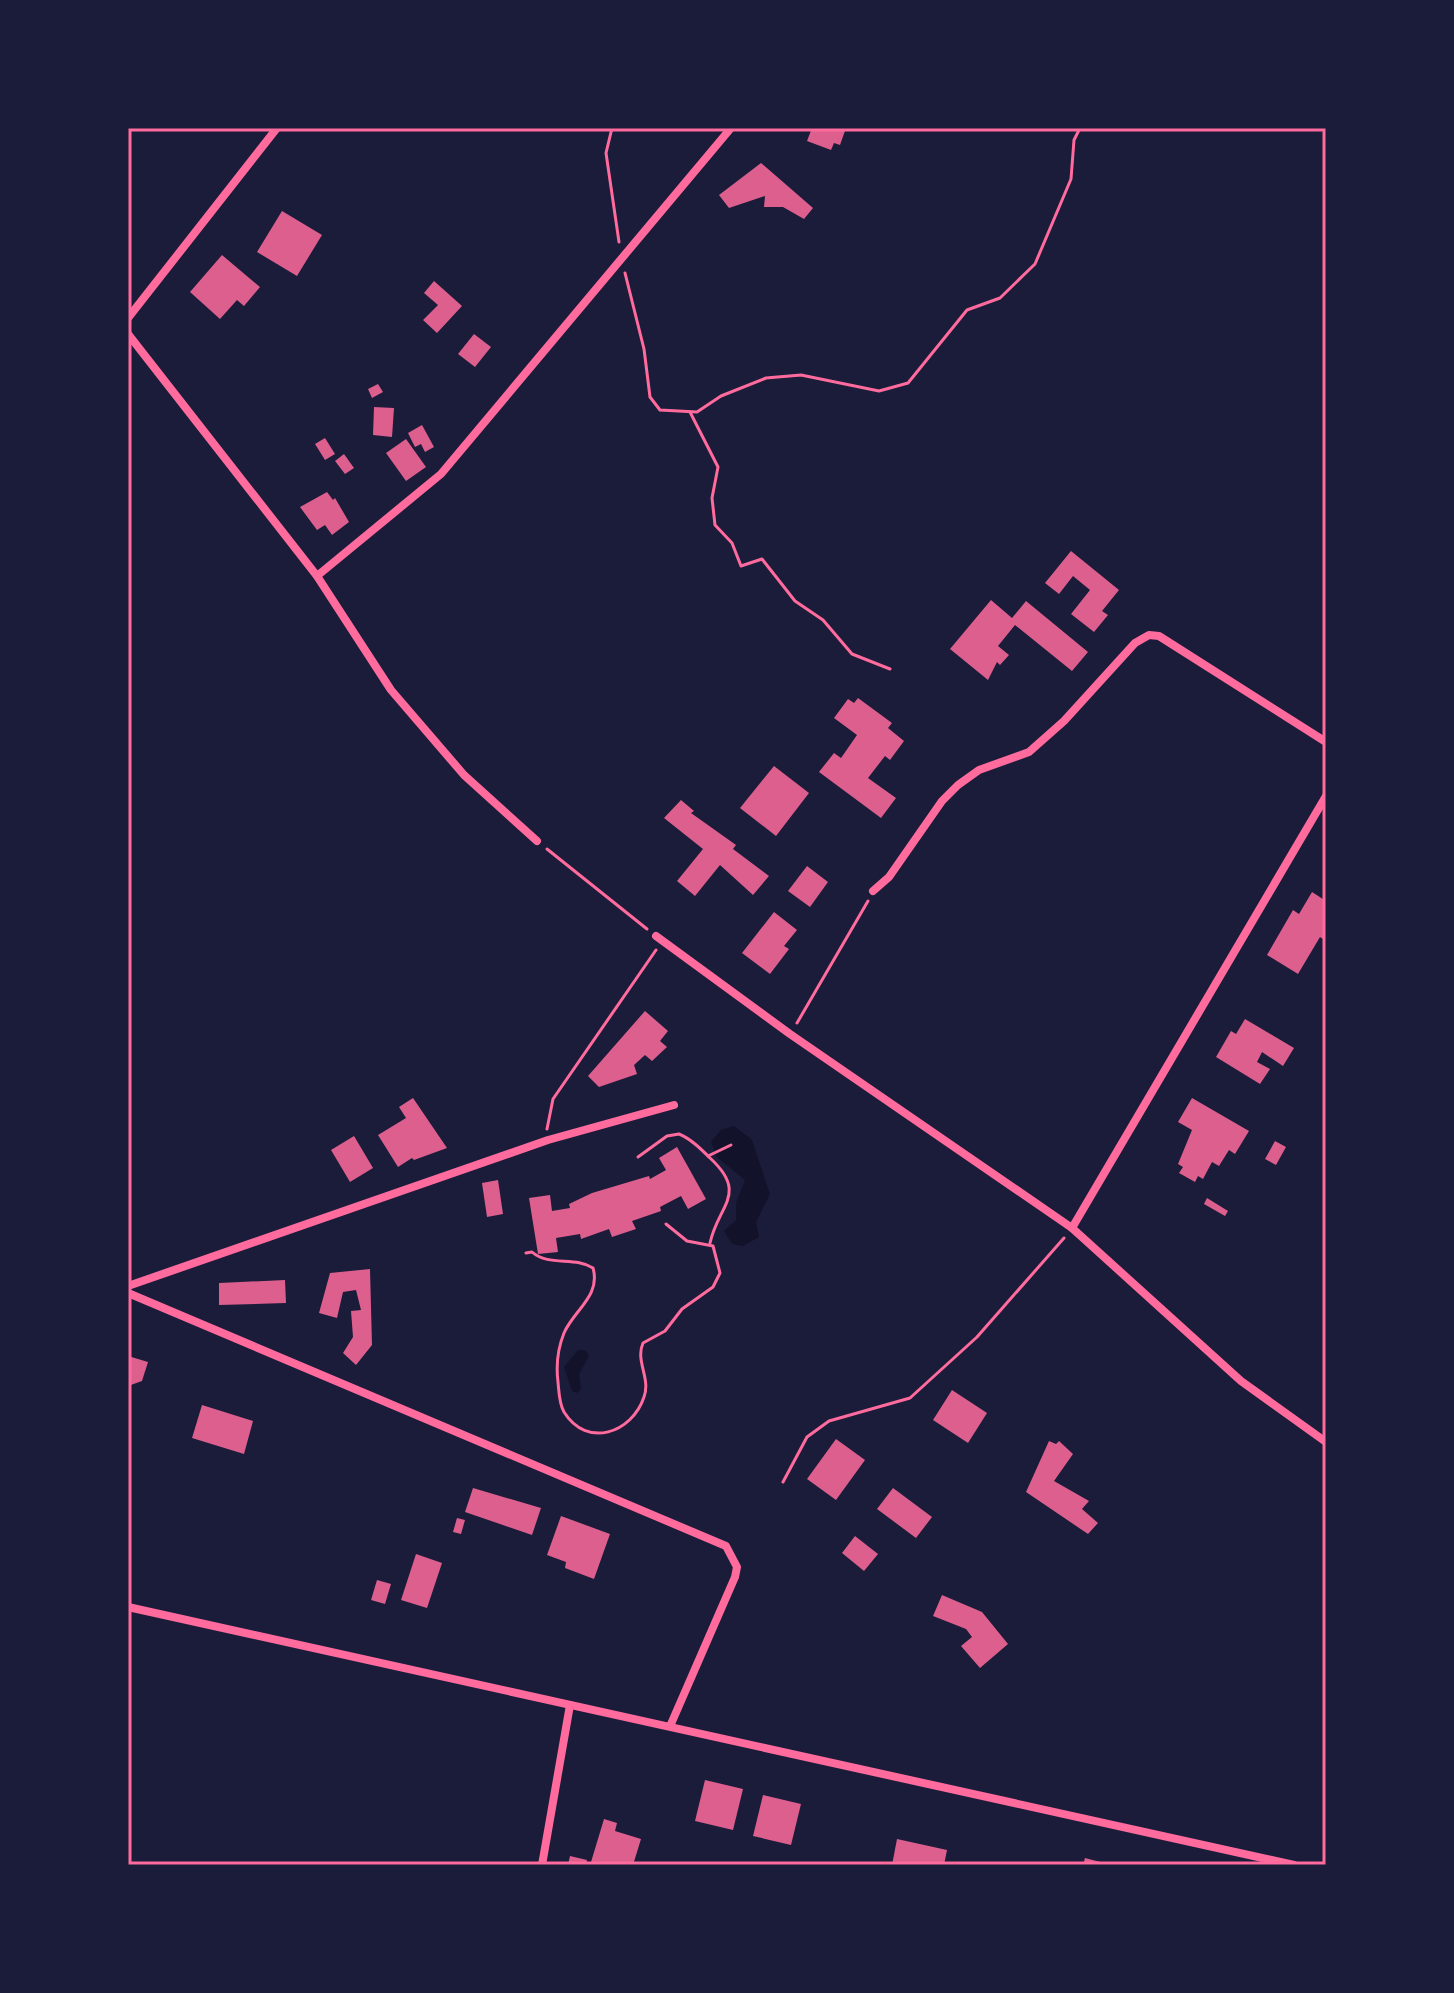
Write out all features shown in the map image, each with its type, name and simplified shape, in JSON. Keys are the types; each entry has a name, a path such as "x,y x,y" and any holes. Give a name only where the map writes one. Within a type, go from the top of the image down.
{"street":[{"path":"128,318 277,128"},
{"path":"317,576 441,474 731,128"},
{"path":"128,334 317,576 391,690 464,775 537,841"},
{"path":"873,891 889,877 942,801 958,785 979,770 1029,752 1064,721 1135,643 1149,635 1159,636 1326,742"},
{"path":"1072,1228 1326,796"},
{"path":"659,938 790,1034 1072,1228 1241,1381 1326,1442"},
{"path":"128,1286 548,1140 674,1105"},
{"path":"128,1293 726,1546 737,1567 735,1577 671,1724"},
{"path":"128,1607 570,1705 671,1724 1294,1865"},
{"path":"542,1865 570,1705"}],"path":[{"path":"612,128 606,153 622,258 644,349 650,397 660,410 697,412 721,396 766,378 801,375 879,391 908,383 967,310 1000,298 1035,264 1071,179 1074,140 1080,128"},
{"path":"690,411 718,467 712,498 715,525 732,543 741,566 762,559 795,601 823,620 852,654 890,669"},
{"path":"537,841 659,938 553,1099 546,1122 548,1140"},
{"path":"790,1034 873,891"},
{"path":"638,1157 667,1136 679,1134 710,1155 726,1175 730,1187 726,1208 710,1243"},
{"path":"710,1155 731,1145"},
{"path":"666,1224 687,1241 710,1243"},
{"path":"783,1482 807,1437 829,1421 910,1398 977,1337 1072,1228"},
{"path":"526,1253 532,1252 540,1258 584,1263 593,1268 594,1287 564,1332 557,1377 563,1410 580,1429 601,1434 612,1433 632,1418 645,1396 646,1378 640,1357 643,1343 662,1334 682,1309 718,1282 720,1264 710,1243"}],"shaded area":[{"path":"734,1126 752,1140 770,1194 756,1222 759,1237 743,1246 732,1244 724,1231 736,1220 736,1203 745,1180 717,1157 711,1142 721,1130"},
{"path":"578,1350 585,1350 589,1356 579,1374 581,1389 577,1393 572,1391 564,1367"}],"building":[{"path":"812,128 846,128 840,145 834,143 831,150 807,141"},
{"path":"761,163 813,208 804,219 783,207 764,207 765,196 729,208 719,195"},
{"path":"282,211 322,235 297,276 257,252"},
{"path":"222,255 260,287 244,306 237,300 220,319 190,292"},
{"path":"434,281 462,306 437,333 423,320 438,305 424,293"},
{"path":"474,334 491,347 475,367 458,354"},
{"path":"378,384 383,392 372,398 368,389"},
{"path":"374,407 394,408 392,437 373,435"},
{"path":"422,425 434,447 425,452 421,444 415,447 408,433"},
{"path":"325,438 335,454 325,460 315,444"},
{"path":"406,439 426,467 406,481 386,453"},
{"path":"344,454 354,468 345,474 335,461"},
{"path":"327,492 333,500 335,498 349,522 332,535 325,525 317,530 300,507"},
{"path":"1071,551 1119,590 1102,611 1108,615 1094,632 1071,614 1090,590 1073,576 1059,594 1045,583"},
{"path":"991,600 1012,618 1026,601 1088,652 1072,671 1015,625 998,646 1009,655 1000,665 997,662 988,680 950,649"},
{"path":"858,698 892,723 888,728 904,741 890,760 885,756 868,778 896,798 881,818 819,772 834,753 841,758 857,735 834,718 848,699 854,703"},
{"path":"774,766 809,793 776,836 740,808"},
{"path":"681,800 694,811 691,813 736,845 733,849 769,876 753,895 720,865 695,896 677,881 703,849 664,818"},
{"path":"807,866 828,882 810,907 788,891"},
{"path":"1312,892 1326,901 1326,941 1320,937 1298,974 1267,955 1293,910 1299,914"},
{"path":"774,912 797,930 784,946 789,949 770,974 742,953"},
{"path":"645,1011 668,1031 660,1041 667,1047 652,1061 645,1055 634,1065 637,1074 599,1087 588,1076"},
{"path":"1245,1019 1294,1048 1283,1066 1262,1052 1257,1062 1270,1069 1260,1084 1216,1057 1231,1031 1236,1034"},
{"path":"413,1098 447,1148 414,1160 412,1158 398,1167 378,1135 406,1118 399,1107"},
{"path":"1192,1098 1249,1131 1235,1154 1229,1150 1219,1166 1212,1162 1203,1179 1198,1176 1195,1182 1179,1173 1183,1167 1178,1164 1192,1130 1178,1122"},
{"path":"354,1136 373,1168 350,1182 331,1150"},
{"path":"1275,1141 1286,1147 1276,1165 1265,1159"},
{"path":"677,1147 706,1199 688,1209 681,1196 660,1207 661,1211 632,1221 636,1229 612,1237 609,1229 581,1239 580,1234 556,1238 558,1252 538,1254 529,1198 550,1195 552,1211 570,1208 569,1204 592,1193 649,1176 650,1179 666,1170 659,1158"},
{"path":"498,1180 503,1214 487,1217 482,1183"},
{"path":"1207,1198 1228,1211 1225,1216 1204,1204"},
{"path":"370,1269 372,1345 356,1365 343,1353 353,1337 351,1311 361,1310 356,1290 343,1292 337,1318 319,1313 330,1273"},
{"path":"285,1280 286,1303 219,1305 219,1283"},
{"path":"128,1356 148,1362 142,1381 128,1386"},
{"path":"952,1390 987,1413 968,1443 933,1420"},
{"path":"202,1405 253,1421 244,1454 192,1438"},
{"path":"836,1439 865,1460 836,1500 807,1479"},
{"path":"1049,1441 1056,1444 1059,1441 1073,1454 1054,1481 1089,1501 1082,1509 1098,1523 1088,1534 1026,1492"},
{"path":"473,1488 541,1508 532,1535 465,1512"},
{"path":"893,1488 932,1517 916,1538 877,1509"},
{"path":"561,1516 610,1534 594,1579 565,1568 566,1562 547,1555"},
{"path":"457,1518 465,1520 461,1534 453,1532"},
{"path":"855,1536 878,1554 864,1571 842,1553"},
{"path":"416,1554 442,1563 427,1608 401,1600"},
{"path":"377,1580 391,1584 385,1604 371,1600"},
{"path":"942,1595 982,1612 1008,1644 980,1668 961,1646 972,1637 966,1629 933,1616"},
{"path":"705,1780 743,1789 733,1830 695,1821"},
{"path":"763,1795 801,1804 791,1845 753,1836"},
{"path":"604,1819 617,1823 615,1831 641,1839 633,1865 591,1862"},
{"path":"897,1839 947,1850 944,1865 892,1865"},
{"path":"570,1856 587,1860 586,1865 568,1865"},
{"path":"1085,1858 1108,1864 1108,1865 1083,1865"}]}
